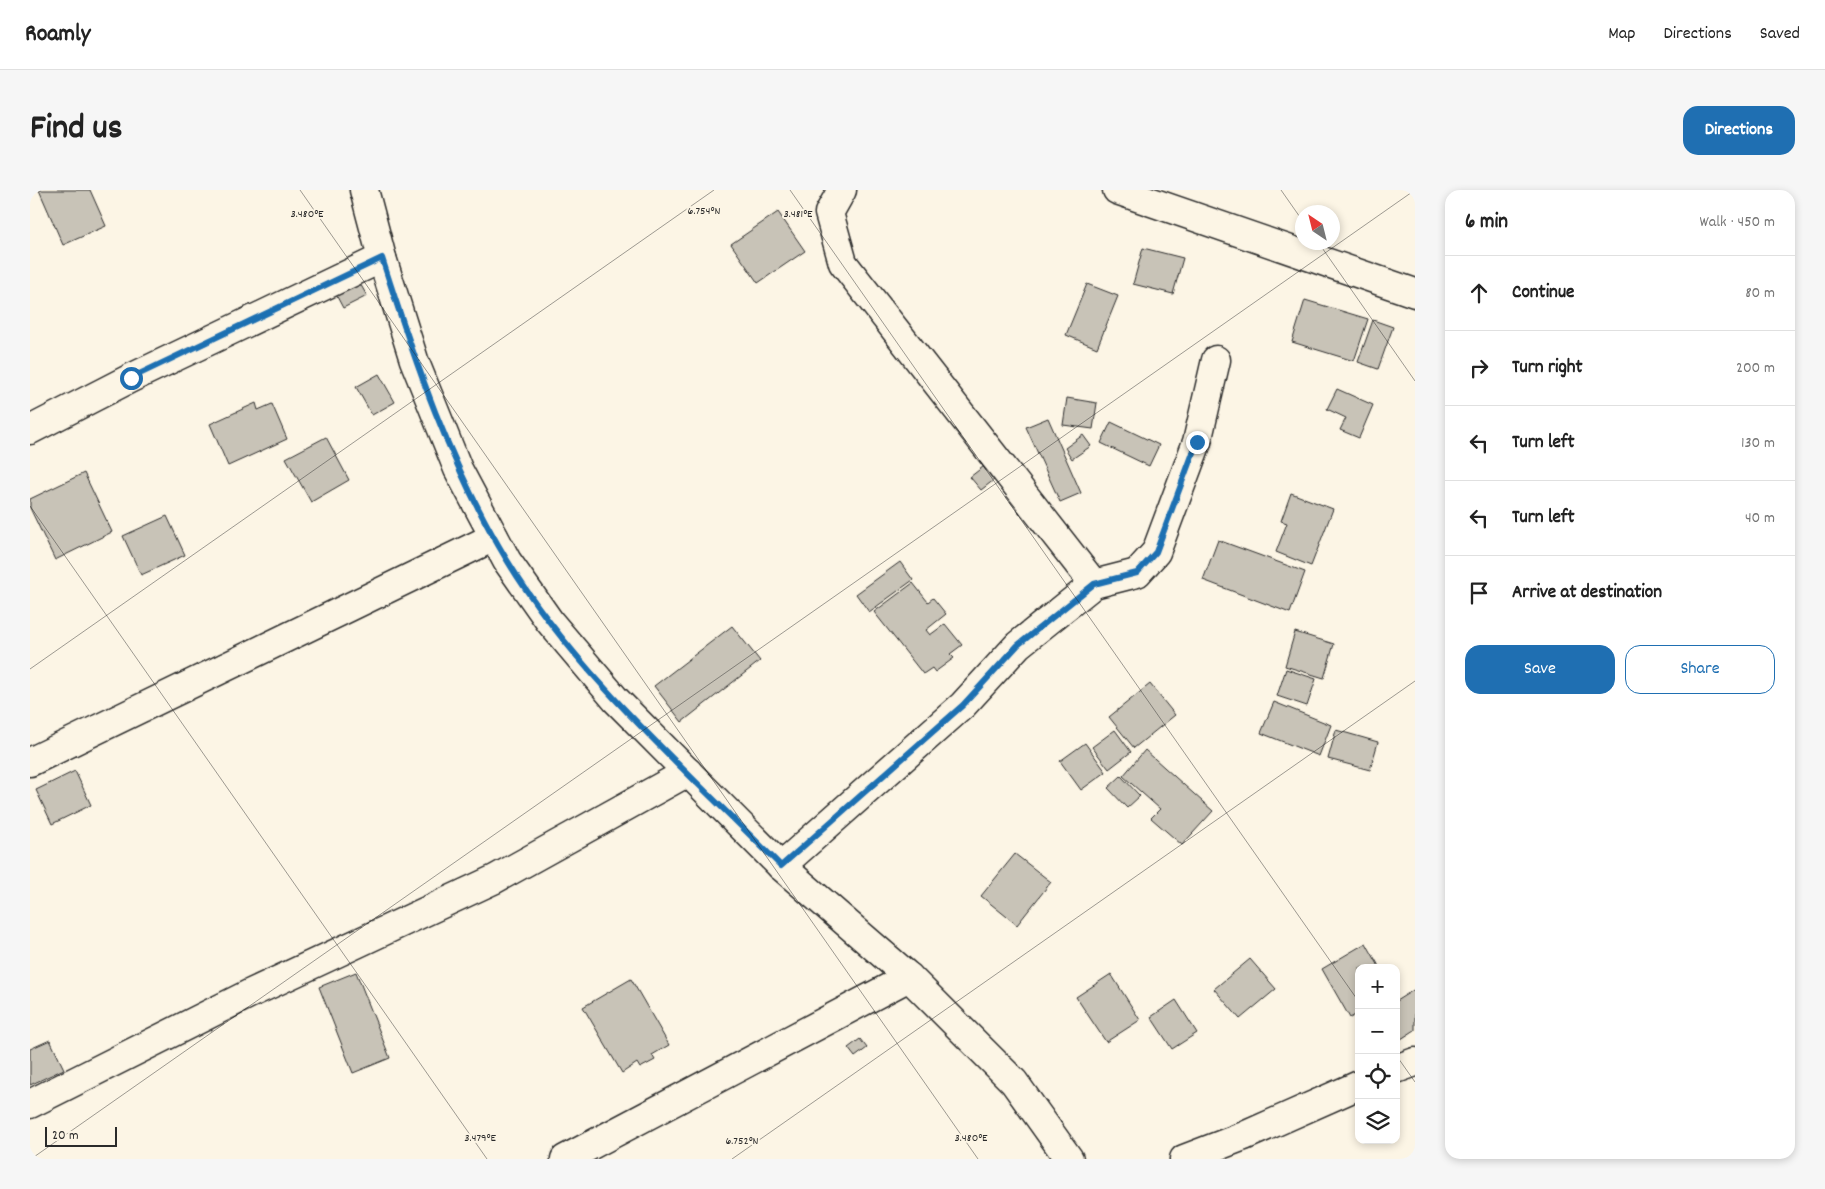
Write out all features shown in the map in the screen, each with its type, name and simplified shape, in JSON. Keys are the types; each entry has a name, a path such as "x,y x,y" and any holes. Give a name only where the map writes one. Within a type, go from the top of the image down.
{"street":[{"path":"364,190 382,258 418,369 458,469 507,561 550,622 616,700 781,866 909,976 1014,1082 1069,1159"},
{"path":"842,190 829,213 843,263 1094,584"},
{"path":"1117,190 1415,294"},
{"path":"30,430 131,378 382,258"},
{"path":"781,866 963,705 1018,645 1094,584 1137,573 1156,552 1197,442 1216,360"},
{"path":"30,762 494,537"},
{"path":"30,1104 249,994 495,879 688,772"},
{"path":"565,1159 909,976"},
{"path":"1400,1068 1415,1062"},
{"path":"1184,1159 1244,1136 1355,1087"}],"building":[{"path":"39,190 90,190 106,226 63,245"},
{"path":"778,212 805,251 758,283 731,244"},
{"path":"1143,248 1183,258 1173,294 1133,284"},
{"path":"357,278 367,296 343,308 334,291"},
{"path":"1087,284 1118,296 1097,348 1066,335"},
{"path":"1305,300 1368,319 1354,361 1292,342"},
{"path":"1373,320 1393,327 1378,369 1358,362"},
{"path":"379,374 395,402 372,415 356,387"},
{"path":"1337,389 1373,405 1359,438 1340,430 1346,418 1327,409"},
{"path":"1067,398 1097,403 1093,429 1063,425"},
{"path":"256,403 258,410 272,404 287,439 228,466 210,424"},
{"path":"1048,418 1081,493 1060,502 1026,427"},
{"path":"1111,422 1159,445 1149,466 1101,443"},
{"path":"1083,435 1091,446 1072,459 1065,448"},
{"path":"326,437 349,480 311,502 286,458"},
{"path":"988,463 999,476 981,490 970,477"},
{"path":"84,473 112,532 55,560 30,508 30,499"},
{"path":"1291,493 1333,509 1311,566 1276,552 1287,523 1281,521"},
{"path":"167,516 185,555 141,575 123,536"},
{"path":"1218,540 1305,572 1290,613 1203,580"},
{"path":"900,562 913,580 869,612 856,594"},
{"path":"913,583 928,602 933,598 946,614 926,630 930,635 945,624 962,645 950,654 954,658 935,672 932,668 923,674 874,612"},
{"path":"732,626 760,661 682,722 654,686"},
{"path":"1295,632 1334,644 1324,678 1285,666"},
{"path":"1286,669 1316,679 1307,706 1277,696"},
{"path":"1150,684 1175,715 1134,748 1109,717"},
{"path":"1274,702 1331,725 1319,756 1261,733"},
{"path":"1115,730 1131,752 1109,769 1092,747"},
{"path":"1336,730 1378,742 1370,770 1328,759"},
{"path":"1085,743 1106,772 1081,790 1060,761"},
{"path":"1145,750 1213,811 1182,845 1151,818 1160,809 1123,776"},
{"path":"75,771 91,805 52,824 36,790"},
{"path":"1121,776 1140,796 1127,808 1108,788"},
{"path":"1015,854 1051,882 1017,925 981,896"},
{"path":"1366,943 1378,964 1355,964 1355,1015 1350,1018 1322,969"},
{"path":"1250,959 1276,989 1240,1019 1214,989"},
{"path":"356,972 390,1058 353,1073 319,987"},
{"path":"1111,974 1140,1020 1106,1042 1076,997"},
{"path":"631,979 669,1045 652,1055 655,1060 640,1068 637,1063 622,1073 583,1007"},
{"path":"1415,989 1415,1030 1401,1039 1400,1038 1400,998"},
{"path":"1176,1000 1197,1033 1172,1049 1151,1017"},
{"path":"860,1039 867,1048 855,1057 848,1048"},
{"path":"50,1040 64,1069 30,1085 30,1049"}],"route":[{"path":"131,378 382,258 414,360 458,469 507,561 550,622 616,700 781,866 963,705 1018,645 1094,584 1137,573 1156,552 1197,442"}]}
